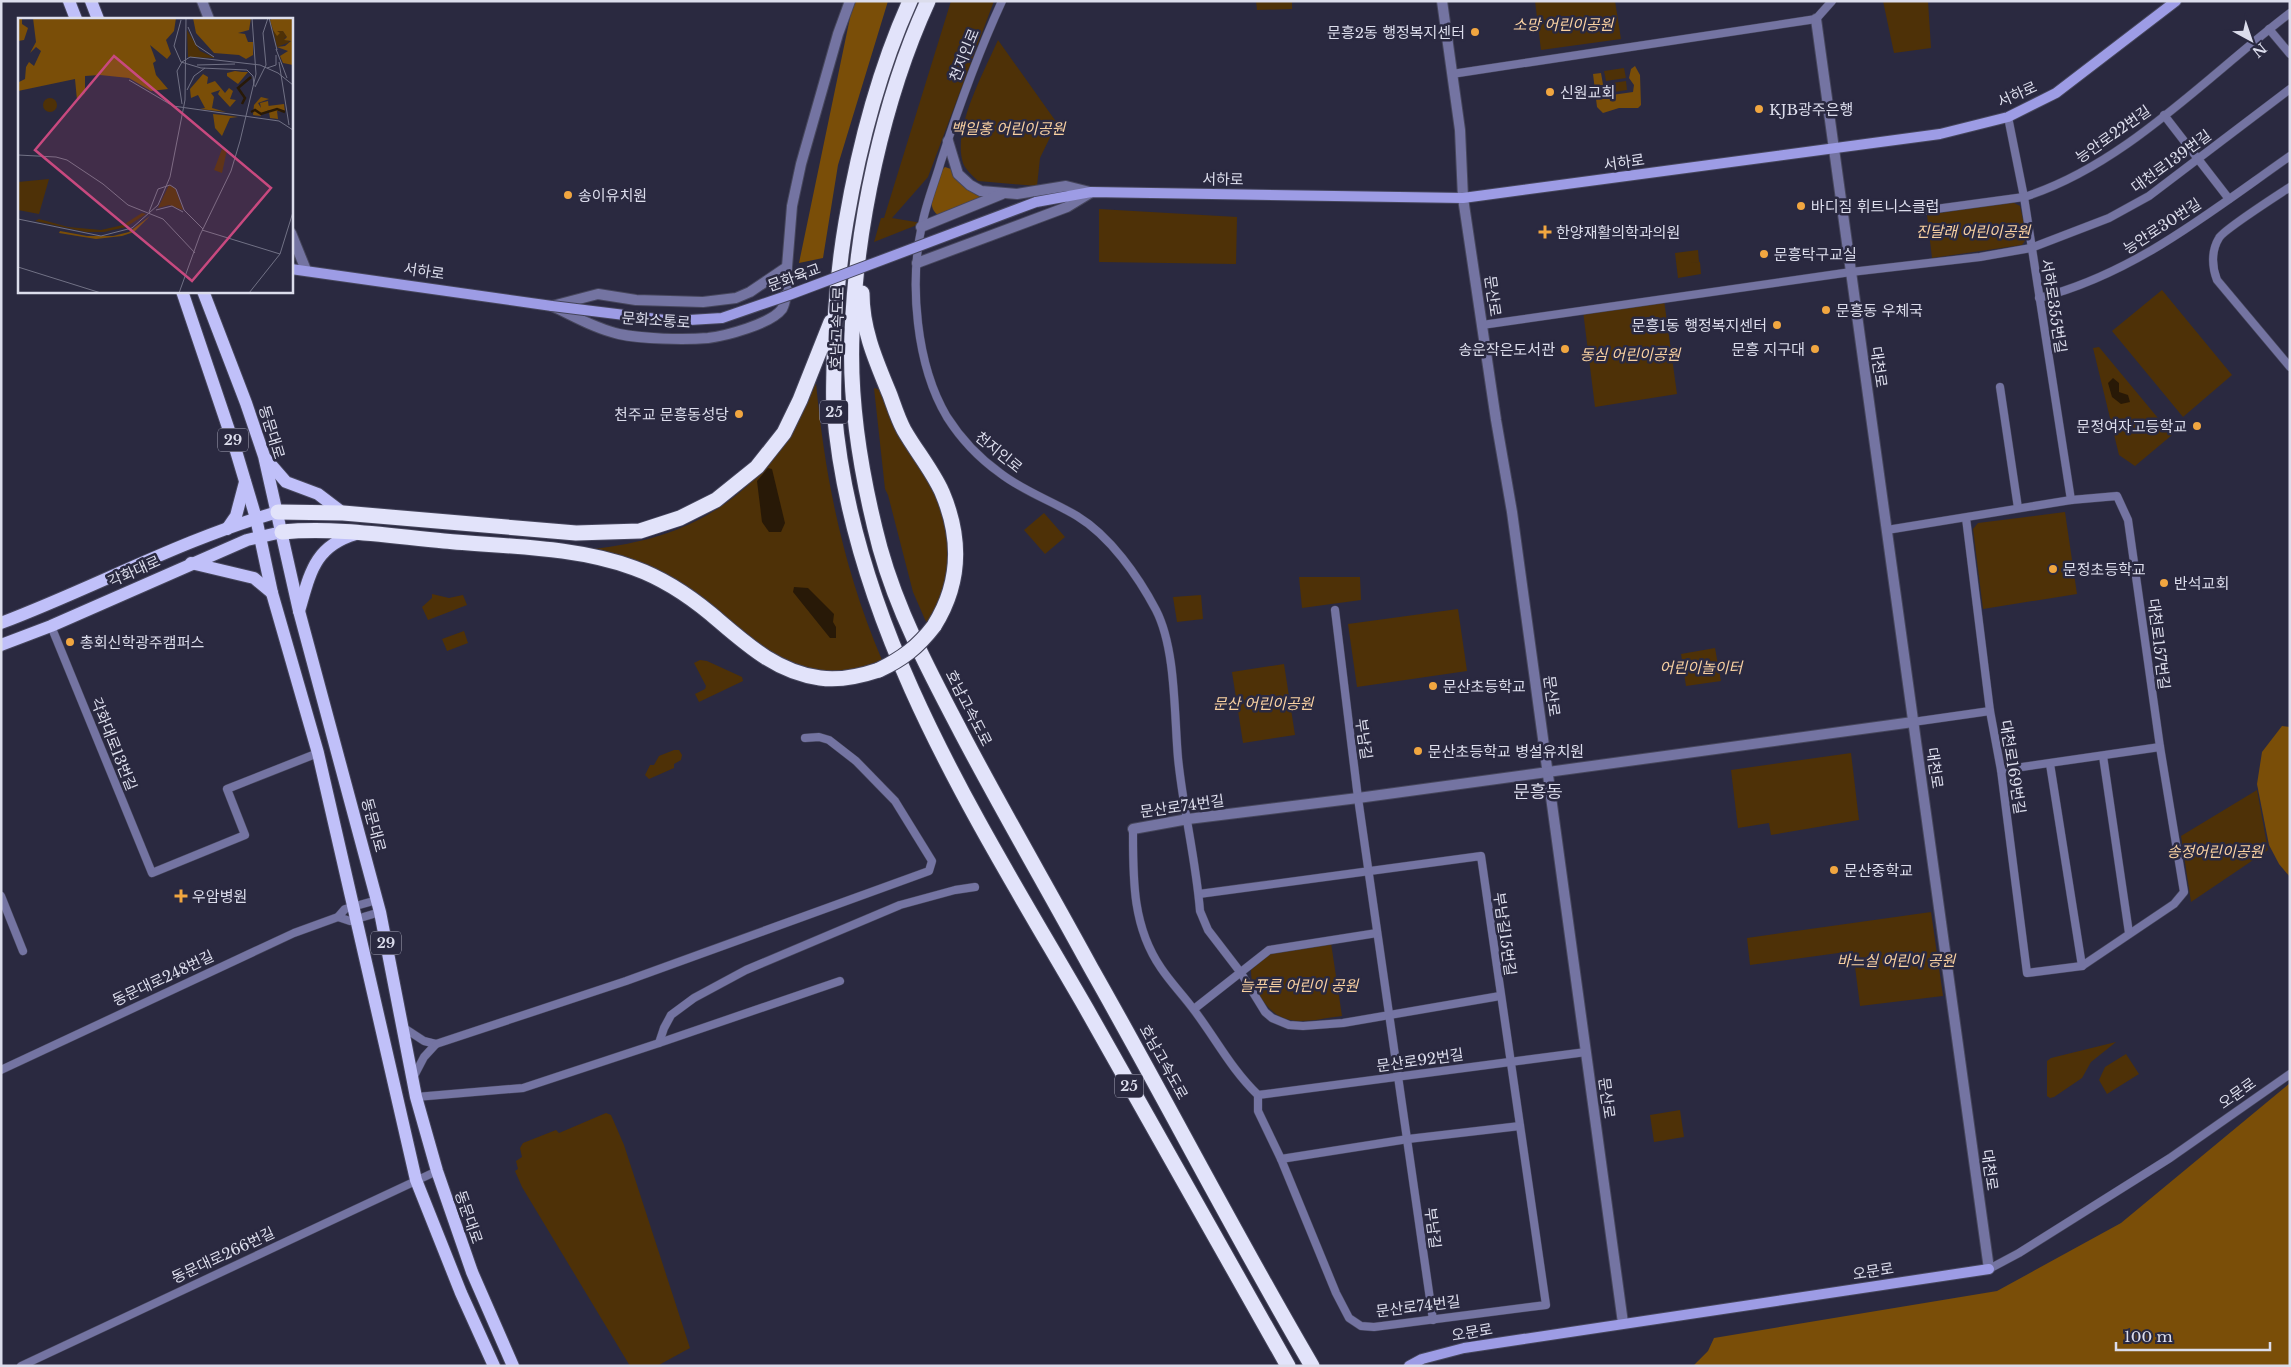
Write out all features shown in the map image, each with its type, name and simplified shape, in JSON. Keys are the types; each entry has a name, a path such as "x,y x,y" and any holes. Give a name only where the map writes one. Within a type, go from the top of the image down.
{"highway":[{"name":"호남고속도로","path":"910,1 876,88 854,171 840,256 836,309 834,406 844,484 858,546 892,647 935,738 1005,872 1087,1010 1288,1366"},
{"name":"호남고속도로","path":"928,1 915,30 884,124 865,215 852,335 853,398 863,469 881,549 918,646 968,745 1312,1366"},
{"path":"282,532 305,530 361,532 582,553 635,568 672,585 710,613 744,643 773,663 796,672 820,678 840,678 879,670 902,659 921,643 944,610 956,567 956,544 952,522 942,491 903,429 876,366 867,333 862,299 868,237 888,142 935,1"},
{"path":"278,512 343,513 576,532 640,530 680,518 716,500 757,467 784,433 800,400 836,309"}],"main road":[{"path":"69,1 76,18"},
{"path":"91,1 98,18"},
{"name":"서하로","path":"1036,202 1091,192 1464,198 1940,134 2008,117 2056,93 2176,1"},
{"name":"문화육교","path":"552,306 673,321 722,318 789,296 1036,202"},
{"name":"서하로","path":"292,269 552,306"},
{"name":"29","path":"182,292 246,482 261,537 272,593 318,753 358,919 416,1180 461,1293 494,1366"},
{"name":"동문대로","path":"203,292 264,456 299,611 380,912 412,1080 437,1171 472,1272 513,1366"},
{"path":"264,456 286,482 318,494 343,513"},
{"path":"227,528 236,516 246,482"},
{"name":"각화대로","path":"1,623 45,607 199,538 278,512"},
{"name":"각화대로","path":"1,645 51,626 247,540 282,532"},
{"path":"299,611 312,568 320,556 331,544 361,532"},
{"path":"191,563 240,573 254,578 272,593"},
{"name":"오문로","path":"1409,1366 1422,1359 1464,1348 1989,1268"}],"street":[{"path":"202,1 209,18"},
{"name":"천지인로","path":"1002,1 955,116 921,226 917,263 918,320 926,363 934,391 956,430 977,455 1001,475 1091,525 1113,548 1156,609 1167,638 1178,759 1199,894 1200,912 1208,930 1241,973 1265,1012 1272,1018 1289,1025 1303,1026 1343,1023 1390,1014"},
{"name":"문산로","path":"1442,1 1460,127 1464,198 1498,431 1512,512 1623,1323"},
{"path":"1452,74 1816,19 1832,1"},
{"name":"문화소통로","path":"552,306 604,330 621,334 676,338 708,338 755,325 769,319 781,310 784,303 792,206 801,164 847,2"},
{"name":"능안로22번길","path":"1921,211 2024,197 2046,189 2097,165 2164,115 2290,14"},
{"name":"대천로","path":"1816,19 1989,1268"},
{"path":"2269,29 2290,54"},
{"name":"대천로139번길","path":"1851,272 1980,257 2031,248 2109,218 2149,196 2290,89"},
{"path":"2164,115 2229,199"},
{"name":"서하로355번길","path":"2008,117 2024,197 2038,298 2071,500"},
{"path":"948,141 958,174 970,185 981,191 1003,194"},
{"name":"능안로30번길","path":"2038,298 2067,291 2142,257 2290,156"},
{"path":"921,226 1003,194 1066,186 1091,192"},
{"path":"2290,187 2219,237 2213,256 2213,269 2217,280 2290,367"},
{"path":"917,263 1067,207 1091,192"},
{"path":"292,235 306,270"},
{"name":"문화소통로","path":"552,306 598,294 646,300 703,302 736,298 750,292 787,267"},
{"path":"1482,324 1851,272"},
{"path":"2000,387 2018,508"},
{"name":"대천로157번길","path":"1887,530 2071,500 2117,496 2128,520 2160,747 2184,892 2174,904 2082,966 2027,973 2011,846"},
{"path":"1966,518 1990,711"},
{"name":"부남길","path":"1335,610 1358,798 1370,870 1377,933 1433,1320"},
{"name":"각화대로13번길","path":"51,626 152,873 245,835 227,789 318,753"},
{"name":"대천로169번길","path":"1913,722 1990,711 2001,770 2011,846"},
{"name":"문산로74번길","path":"1546,1305 1374,1327 1361,1326 1349,1318 1336,1293 1281,1158 1258,1111 1258,1095 1228,1062 1194,1010 1178,992 1147,945 1139,920 1133,884 1133,828 1188,819 1358,798 1913,722"},
{"path":"412,1080 424,1057 436,1044 626,981 929,871 932,861 902,811 883,787 829,740 819,737 806,738"},
{"path":"2001,770 2160,747"},
{"path":"2102,756 2129,934"},
{"path":"2050,764 2082,966"},
{"name":"부남길15번길","path":"1370,870 1481,856 1546,1305"},
{"path":"1199,894 1370,870"},
{"path":"659,1043 671,1015 694,998 746,970 900,904 954,890 975,887"},
{"path":"1,896 23,951"},
{"name":"동문대로248번길","path":"1,1070 285,937 338,917 345,909 377,900"},
{"name":"동문대로248번길","path":"338,917 350,921 380,912"},
{"path":"1194,1010 1269,950 1377,933"},
{"path":"416,1098 523,1088 840,981"},
{"path":"1390,1014 1500,996"},
{"path":"401,1026 424,1041 436,1044"},
{"name":"문산로92번길","path":"1258,1095 1586,1052"},
{"name":"오문로","path":"1989,1268 2019,1253 2170,1158 2290,1074"},
{"path":"1281,1158 1408,1139 1520,1126"},
{"name":"동문대로266번길","path":"21,1366 437,1171"}],"green space":[{"path":"951,1 994,1 928,177 892,218 922,223 874,242 881,218 884,218"},
{"path":"1256,1 1292,1 1292,9 1257,10"},
{"name":"소망 어린이공원","path":"1535,1 1615,1 1621,39 1541,50"},
{"path":"1883,1 1928,1 1931,48 1894,53"},
{"name":"백일홍 어린이공원","path":"998,40 1057,123 1040,158 1037,186 978,181 963,163 961,149 962,134 966,118 971,101"},
{"path":"1624,68 1626,78 1606,81 1604,71"},
{"path":"1626,81 1627,90 1608,93 1606,84"},
{"name":"진달래 어린이공원","path":"2012,202 2020,206 2027,238 2022,245 1932,258 1927,215"},
{"path":"1099,209 1237,217 1236,264 1099,262"},
{"path":"1698,250 1699,262 1691,263 1700,262 1701,274 1678,278 1675,253"},
{"path":"2162,290 2232,375 2183,417 2112,331"},
{"name":"동심 어린이공원","path":"1664,300 1677,394 1595,407 1583,311"},
{"path":"2099,347 2172,435 2135,466 2119,455 2093,348"},
{"path":"816,383 825,454 838,524 857,593 882,660 851,672 819,676 763,649 722,614 592,549 622,545 651,538 702,518 725,504 747,486 786,441"},
{"path":"874,388 878,389 942,491 956,567 930,631 913,592 885,489"},
{"path":"2065,512 2077,594 1983,609 1973,529 1978,523"},
{"path":"1044,513 1065,537 1045,554 1024,530"},
{"path":"1299,577 1360,577 1361,600 1302,608"},
{"path":"432,594 449,598 463,595 467,605 428,620 422,607 432,598"},
{"path":"1201,595 1203,619 1177,622 1173,597"},
{"path":"1458,609 1467,671 1357,687 1348,624"},
{"path":"464,631 468,643 447,651 442,639"},
{"name":"어린이놀이터","path":"1715,648 1721,681 1686,686 1681,654"},
{"path":"700,660 707,661 742,677 743,681 699,702 695,694 705,689 706,686 694,663"},
{"name":"문산 어린이공원","path":"1284,664 1295,735 1243,743 1232,672"},
{"path":"679,750 682,755 681,760 674,764 674,768 649,779 645,775 650,765 654,765 659,756"},
{"path":"1851,753 1859,820 1771,835 1769,823 1738,828 1731,770"},
{"name":"송정어린이공원","path":"2257,790 2268,850 2191,902 2181,836"},
{"name":"바느실 어린이 공원","path":"1931,912 1943,996 1860,1006 1853,951 1750,965 1747,938"},
{"name":"늘푸른 어린이 공원","path":"1331,943 1342,1016 1297,1021 1278,1015 1269,1008 1252,982 1251,970 1269,954"},
{"path":"2116,1042 2091,1062 2082,1078 2054,1097 2050,1098 2047,1096 2047,1061 2051,1058"},
{"path":"2126,1054 2139,1074 2107,1094 2099,1080 2105,1067"},
{"path":"1680,1110 1684,1137 1654,1142 1650,1115"},
{"path":"606,1113 611,1115 624,1145 690,1348 657,1366 630,1366 522,1187 515,1171 518,1169 516,1161 522,1157 520,1148 523,1143 556,1130 559,1133"}],"shaded area":[{"path":"856,1 888,1 838,165 823,258 799,263 852,8"},
{"path":"1635,66 1640,75 1641,105 1638,108 1619,108 1603,113 1597,107 1593,74 1601,73 1605,96 1633,92 1634,85 1629,78 1631,69"},
{"path":"945,167 951,169 956,177 982,195 983,198 938,215 932,206 932,200 941,171"},
{"path":"2113,378 2119,383 2119,392 2128,395 2130,402 2121,404 2112,397 2108,383"},
{"path":"768,468 772,469 785,523 781,532 769,532 762,522 757,481"},
{"path":"794,587 808,588 834,614 833,622 836,627 836,638 830,638 793,592"},
{"path":"2282,726 2290,727 2290,877 2279,864 2269,845 2257,784 2262,752"},
{"path":"2290,1083 2290,1366 1693,1366 1708,1351 1714,1338 1997,1291 2121,1223"}],"place":[{"name":"문흥2동 행정복지센터","path":"1475,32"},
{"name":"신원교회","path":"1550,92"},
{"name":"KJB광주은행","path":"1759,109"},
{"name":"송이유치원","path":"568,195"},
{"name":"바디짐 휘트니스클럽","path":"1801,206"},
{"name":"한양재활의학과의원","path":"1545,232"},
{"name":"문흥탁구교실","path":"1764,254"},
{"name":"문흥동 우체국","path":"1826,310"},
{"name":"문흥1동 행정복지센터","path":"1777,325"},
{"name":"송운작은도서관","path":"1565,349"},
{"name":"문흥 지구대","path":"1815,349"},
{"name":"천주교 문흥동성당","path":"739,414"},
{"name":"문정여자고등학교","path":"2197,426"},
{"name":"문정초등학교","path":"2053,569"},
{"name":"반석교회","path":"2164,583"},
{"name":"총회신학광주캠퍼스","path":"70,642"},
{"name":"문산초등학교","path":"1433,686"},
{"name":"문산초등학교 병설유치원","path":"1418,751"},
{"name":"문산중학교","path":"1834,870"},
{"name":"우암병원","path":"181,896"}],"district":[{"name":"문흥동","path":"1538,792"}]}
